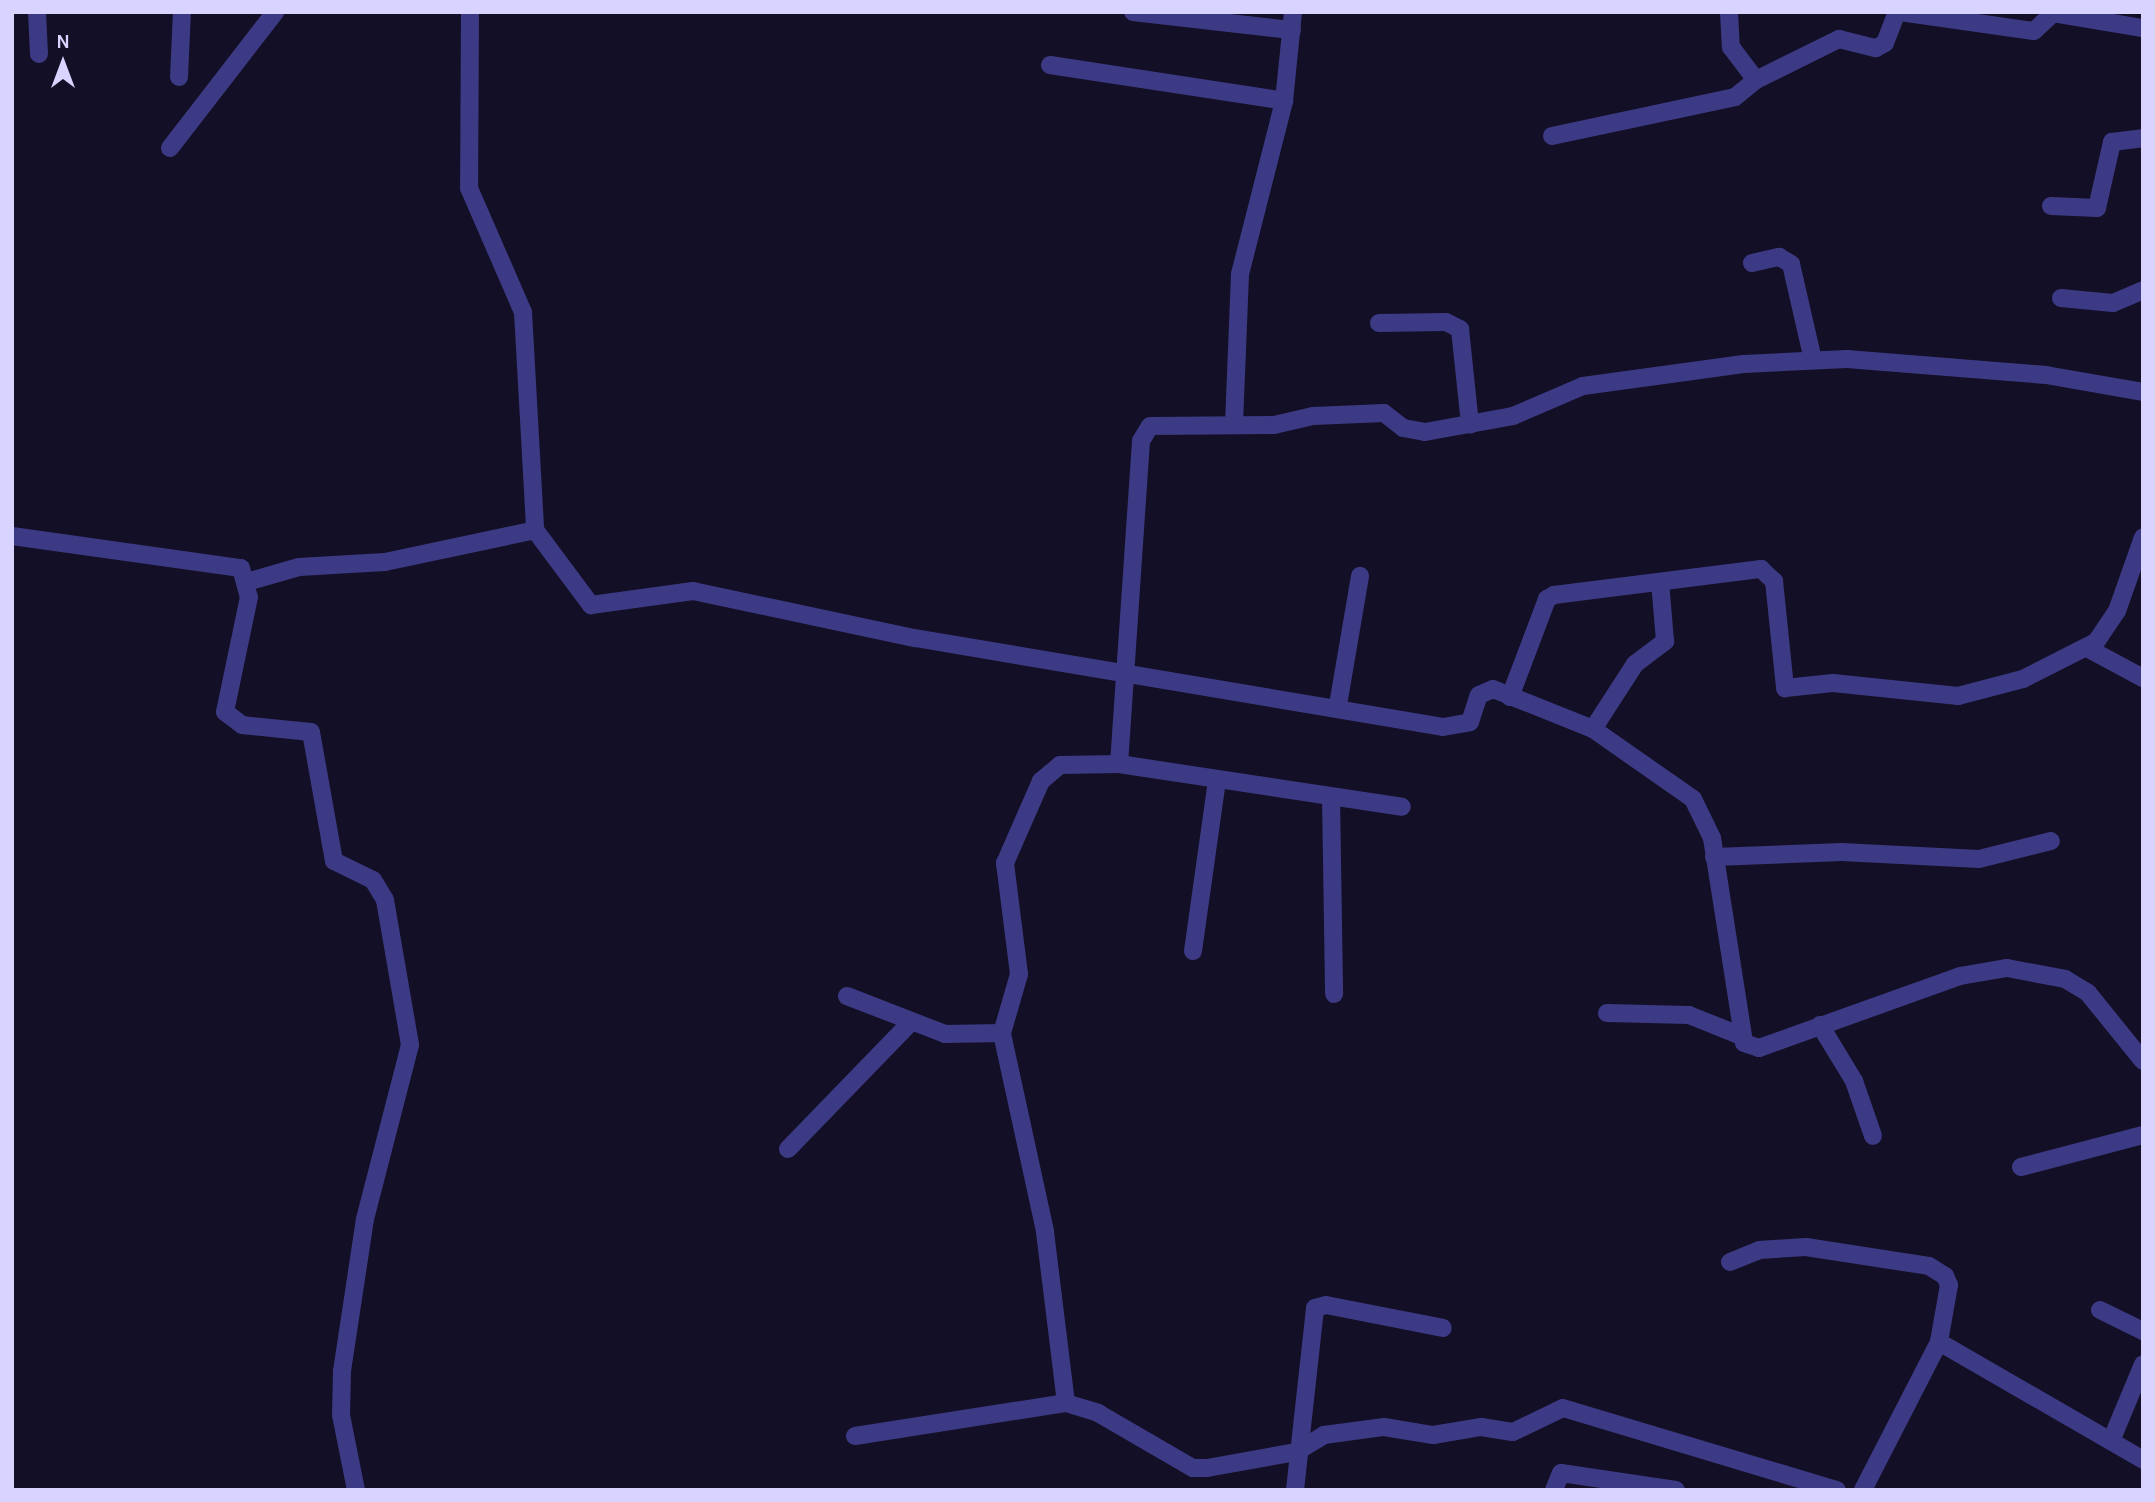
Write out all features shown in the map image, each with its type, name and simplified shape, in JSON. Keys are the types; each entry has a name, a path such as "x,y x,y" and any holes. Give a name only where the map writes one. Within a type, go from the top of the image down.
{"street":[{"path":"37,12 39,54"},
{"path":"179,77 181,12"},
{"path":"170,148 275,12"},
{"path":"470,12 469,188 523,312 535,530 590,604 693,591 1125,674 1338,705 1456,728 1470,722 1484,689 1510,697 1593,729 1693,799 1705,818 1714,857 1739,1035"},
{"path":"1133,12 1293,21 1284,101 1240,275 1234,424"},
{"path":"1729,12 1731,47 1756,80"},
{"path":"1552,136 1735,97 1756,80 1839,39 1876,48 1885,43 1898,12 2035,31 2053,13 2143,28"},
{"path":"1050,65 1284,101"},
{"path":"2051,206 2097,208 2112,142 2143,138"},
{"path":"1752,262 1779,257 1791,264 1813,360"},
{"path":"2061,298 2113,303 2143,290"},
{"path":"1379,323 1454,323 1470,424"},
{"path":"1119,764 1145,431 1160,423 1234,424 1384,413 1412,431 1470,424 1532,410 1583,386 1813,360 1892,360 2143,391"},
{"path":"250,581 299,567 385,562 535,530"},
{"path":"12,536 223,563 241,568 250,581 225,712 242,725 311,732 334,861 381,890 410,1029 408,1060 358,1250 341,1380 356,1490"},
{"path":"1510,697 1547,599 1761,569 1769,573 1782,683 1793,690 1833,683 1958,696 2023,679 2087,648 2108,629 2143,537"},
{"path":"1338,705 1360,576"},
{"path":"1593,729 1634,664 1665,641 1660,582"},
{"path":"2087,648 2143,678"},
{"path":"1066,1403 1045,1231 1002,1033 1019,974 1008,851 1048,771 1072,762 1119,764 1402,807"},
{"path":"1193,951 1217,780"},
{"path":"1331,797 1334,994"},
{"path":"1714,857 1842,852 1979,859 2051,841"},
{"path":"1607,1013 1689,1015 1739,1035 1759,1048 1960,976 2007,968 2065,979 2088,993 2143,1061"},
{"path":"847,996 910,1023 965,1037 1002,1033"},
{"path":"788,1149 910,1023"},
{"path":"1820,1025 1866,1107 1873,1136"},
{"path":"2021,1167 2143,1135"},
{"path":"1730,1262 1782,1246 1940,1270 1949,1285 1939,1342 1863,1490"},
{"path":"1295,1490 1296,1452 1315,1308 1326,1305 1443,1328"},
{"path":"2100,1310 2143,1331"},
{"path":"1939,1342 2143,1460"},
{"path":"2111,1441 2143,1364"},
{"path":"855,1436 1066,1403 1098,1413 1193,1468 1296,1452 1324,1435 1384,1427 1433,1435 1481,1427 1513,1432 1563,1408 1837,1490"},
{"path":"1554,1490 1561,1473 1676,1490"}]}
